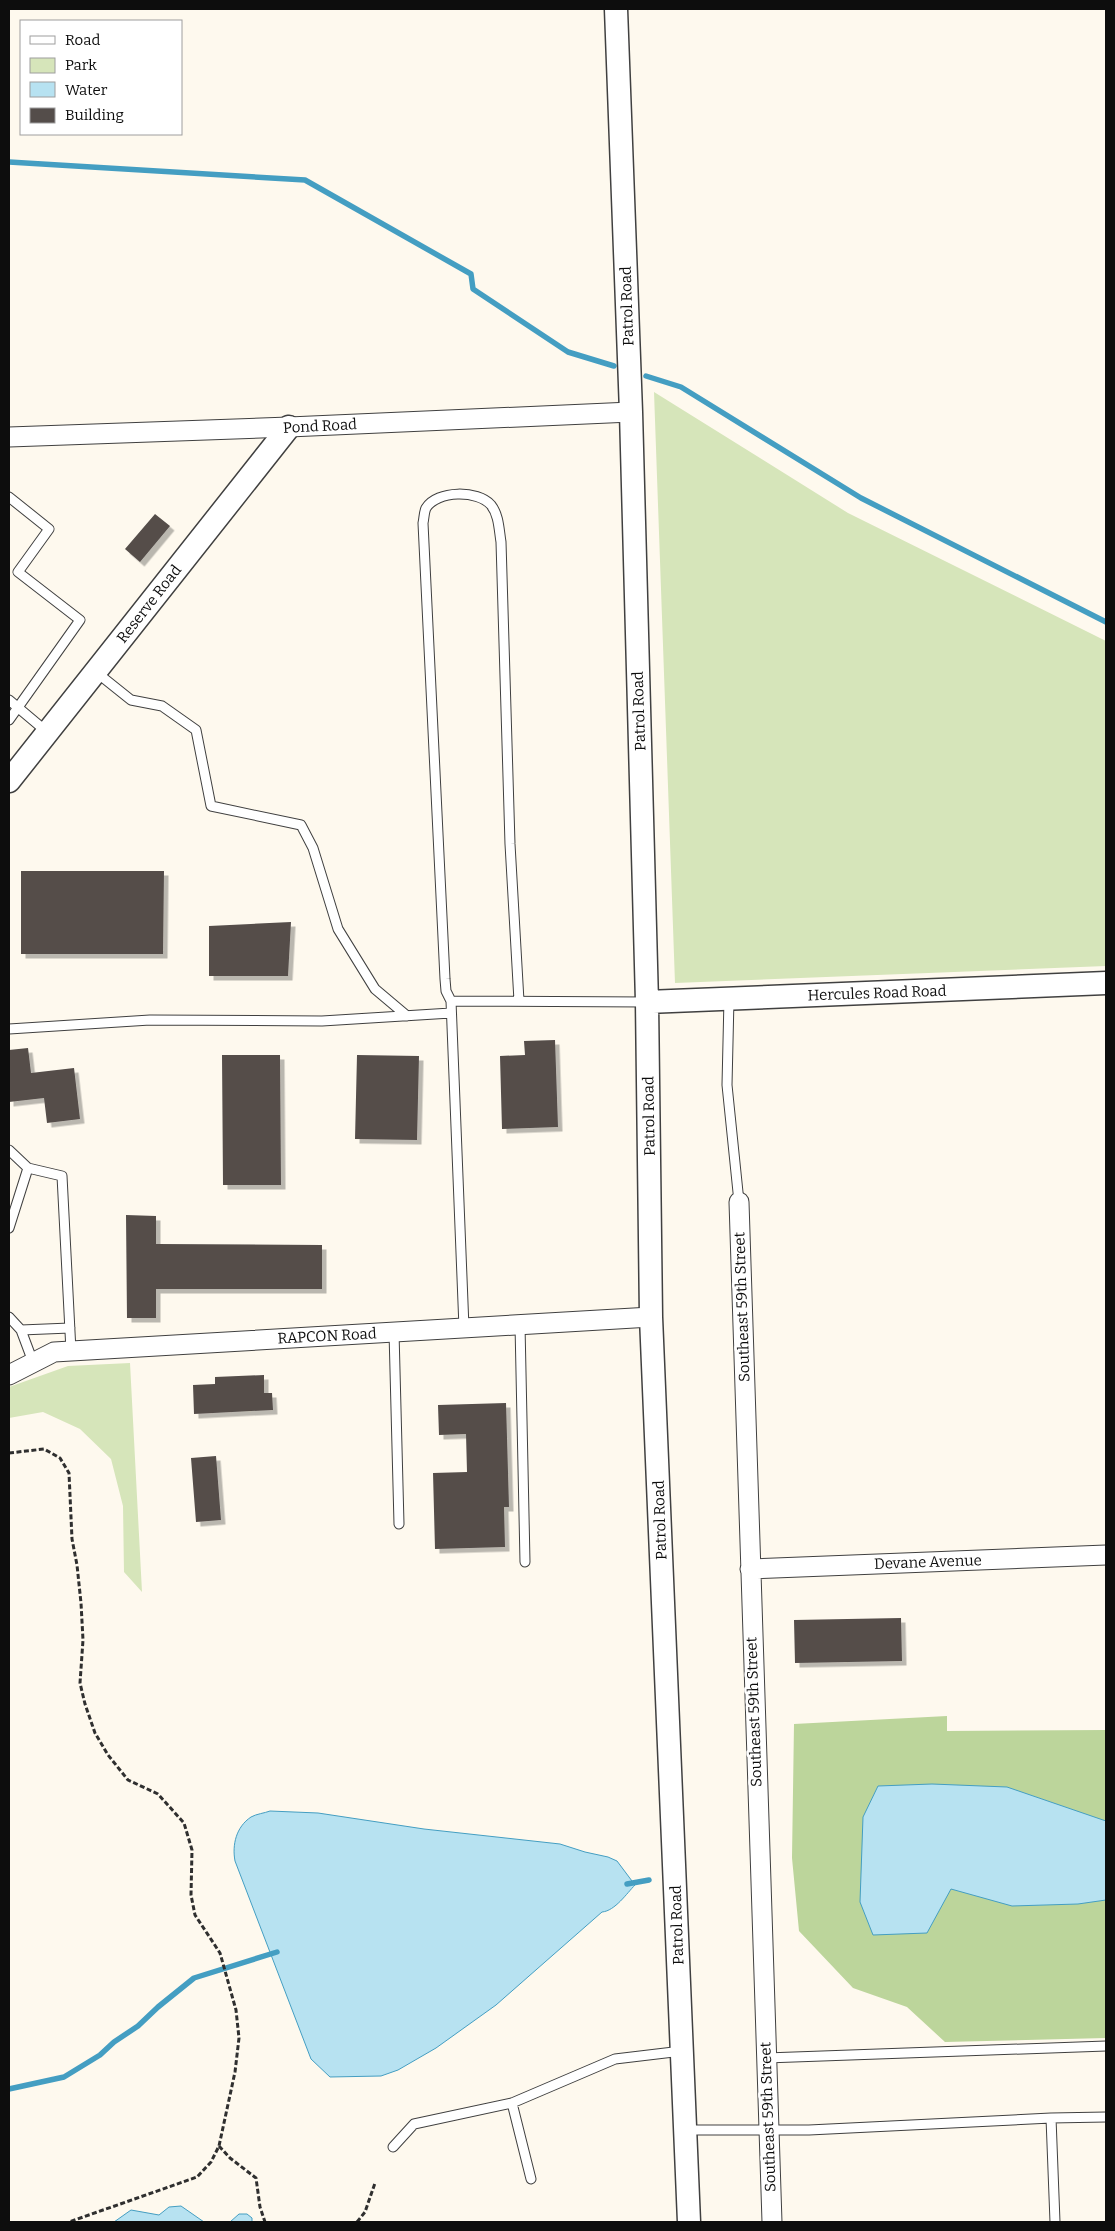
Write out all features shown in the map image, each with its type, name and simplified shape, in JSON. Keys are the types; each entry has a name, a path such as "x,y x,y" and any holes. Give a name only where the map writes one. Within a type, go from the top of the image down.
{"street":[{"name":"Patrol Road","path":"616,9 631,412 647,1002 652,1317 689,2222"},
{"name":"Pond Road","path":"9,437 289,428 631,412"},
{"name":"Reserve Road","path":"9,781 289,428"},
{"name":"Hercules Road Road","path":"647,1002 1106,983"},
{"name":"Southeast 59th Street","path":"739,1202 772,2222"},
{"name":"RAPCON Road","path":"9,1375 54,1352 71,1350 652,1317"},
{"name":"Devane Avenue","path":"750,1569 1106,1555"}],"lane":[{"path":"464,1328 451,1001 446,991 445,979 423,524 426,508 436,499 464,494 481,498 492,506 497,516 501,542 510,834 519,1001"},
{"path":"9,497 49,530 18,572 80,620 9,720"},
{"path":"96,672 132,700 162,706 196,730 211,806 301,825 312,848 338,930 375,989 406,1016"},
{"path":"9,700 47,733"},
{"path":"729,999 727,1085 739,1202"},
{"path":"451,1001 647,1002"},
{"path":"9,1028 150,1020 322,1021 451,1013"},
{"path":"9,1150 28,1168 62,1176 71,1350"},
{"path":"9,1228 28,1168"},
{"path":"9,1317 21,1330 33,1362"},
{"path":"520,1325 525,1562"},
{"path":"21,1330 70,1328"},
{"path":"394,1332 399,1524"},
{"path":"766,2058 1106,2046"},
{"path":"393,2146 414,2124 512,2103 615,2059 682,2051"},
{"path":"512,2103 531,2179"},
{"path":"685,2130 809,2130 1106,2117"},
{"path":"1051,2118 1055,2222"}],"path":[{"path":"9,1453 44,1449 60,1458 69,1473 72,1539 77,1565 83,1640 80,1682 85,1704 95,1733 108,1755 128,1780 158,1794 184,1823 192,1850 191,1895 195,1915 220,1953 236,2010 239,2038 235,2072 219,2146 211,2162 197,2177 69,2222"},
{"path":"219,2146 230,2158 256,2178 260,2207 265,2222"},
{"path":"357,2222 366,2212 375,2183"}],"green space":[{"path":"654,392 848,513 1106,641 1106,966 675,983"},
{"path":"130,1363 142,1592 124,1572 123,1506 111,1459 80,1429 43,1412 9,1418 9,1387 68,1366"},
{"path":"947,1716 947,1731 1106,1730 1106,2038 945,2042 907,2007 853,1988 799,1931 792,1858 794,1724"}],"water":[{"path":"932,1784 1007,1787 1106,1821 1106,1900 1078,1904 1012,1906 951,1889 927,1933 873,1935 860,1902 863,1817 878,1786"},
{"path":"270,1811 318,1813 424,1829 560,1844 617,1861 635,1885 616,1905 602,1912 496,2005 436,2048 398,2070 381,2076 330,2077 311,2059 235,1861 236,1837 242,1826 251,1817"},
{"path":"181,2206 204,2222 114,2222 131,2210 159,2215 169,2207"},
{"path":"239,2214 247,2214 252,2218 252,2222 230,2222"}],"building":[{"path":"155,514 170,526 140,562 125,549"},
{"path":"21,871 164,871 163,954 21,954"},
{"path":"291,922 288,976 209,976 209,926"},
{"path":"555,1040 558,1127 502,1129 500,1056 525,1055 524,1041"},
{"path":"28,1048 31,1073 74,1068 80,1119 47,1123 44,1098 9,1102 9,1050"},
{"path":"222,1055 280,1055 281,1185 223,1185"},
{"path":"357,1055 419,1056 417,1140 355,1139"},
{"path":"126,1215 156,1216 156,1244 322,1245 322,1289 156,1289 156,1318 127,1318"},
{"path":"264,1375 264,1393 272,1393 273,1410 194,1414 193,1385 215,1384 215,1377"},
{"path":"506,1403 509,1507 504,1507 505,1547 435,1549 433,1473 467,1472 466,1434 439,1435 438,1405"},
{"path":"216,1456 221,1520 196,1522 191,1458"},
{"path":"901,1618 902,1661 795,1663 794,1620"}],"waterway":[{"path":"9,162 305,180 471,274 473,289 568,352 614,366"},
{"path":"646,376 681,387 861,498 1106,622"},
{"path":"627,1884 649,1880"},
{"path":"9,2089 64,2077 100,2055 114,2042 138,2026 194,1978 277,1952"}]}
